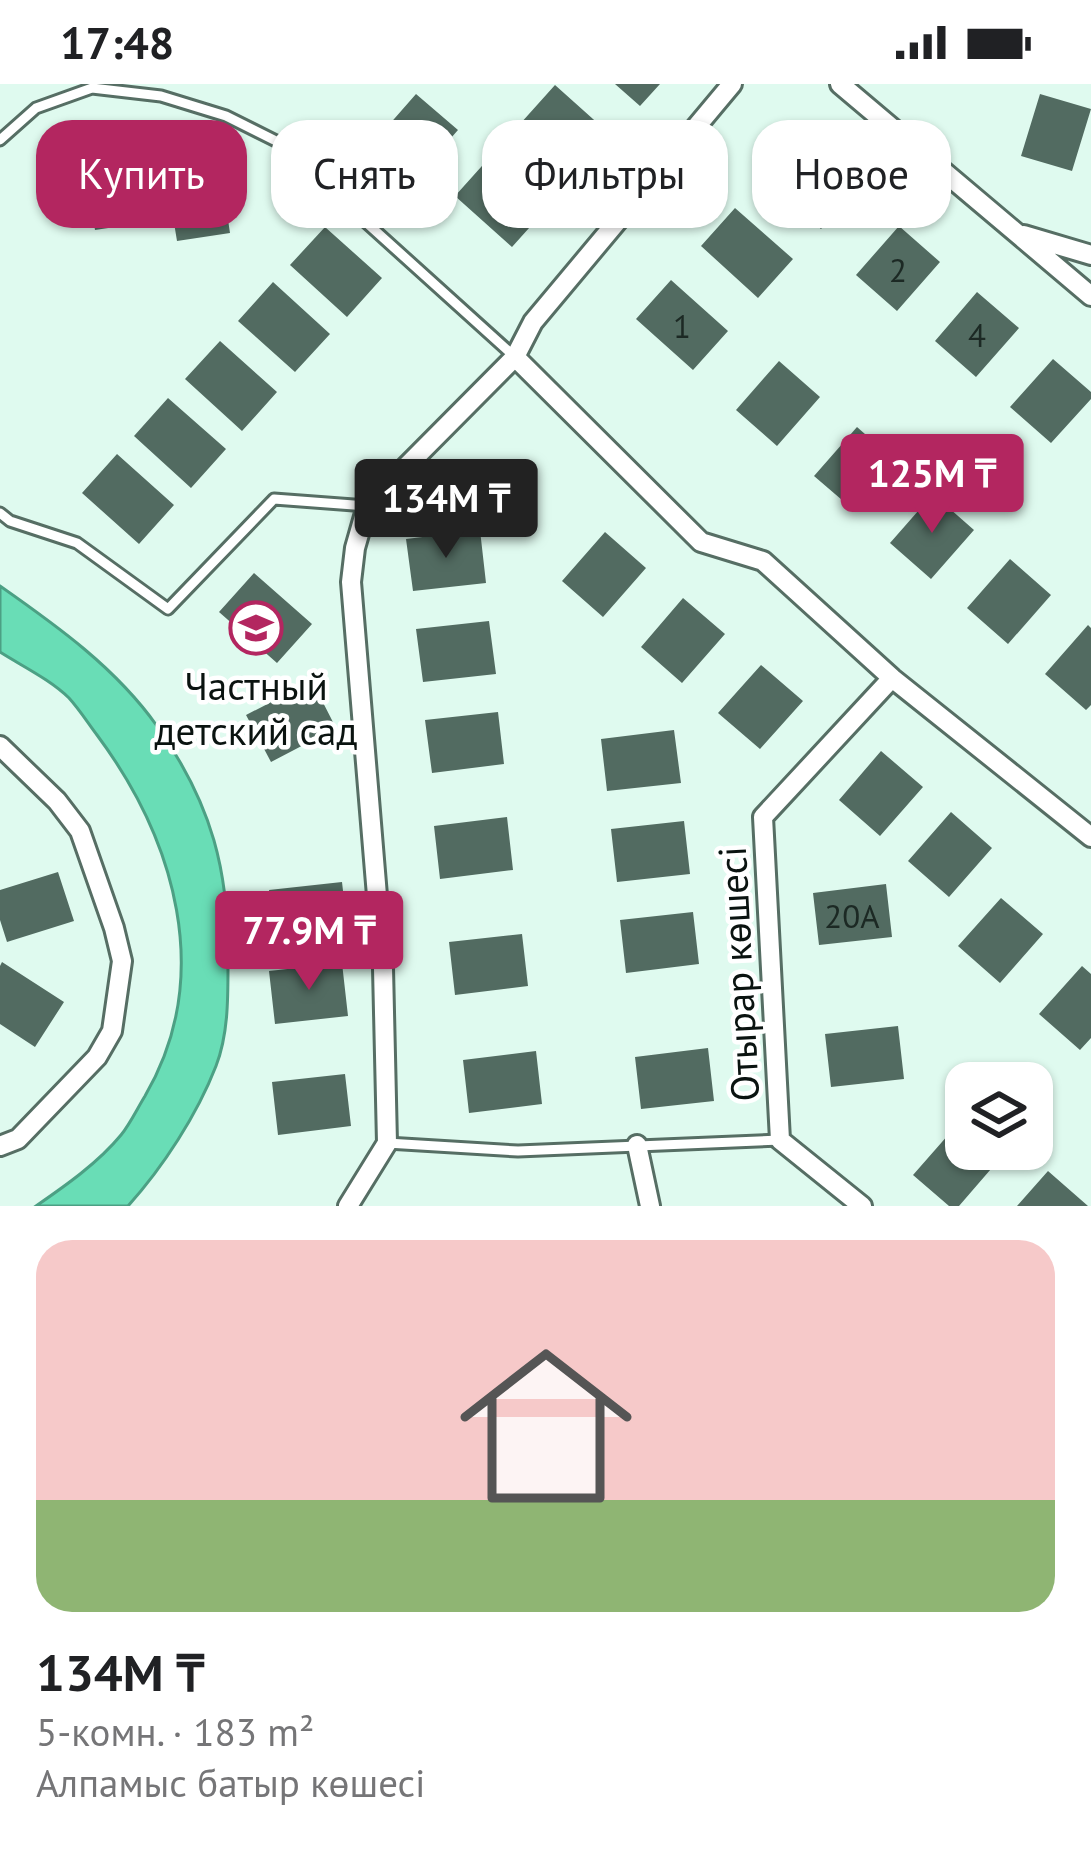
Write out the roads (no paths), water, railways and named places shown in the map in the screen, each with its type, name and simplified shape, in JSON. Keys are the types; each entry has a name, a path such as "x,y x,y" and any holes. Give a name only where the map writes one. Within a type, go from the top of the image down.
{"street":[{"path":"348,1206 387,1143 383,968 351,582 367,506 514,357 533,322 732,84"},
{"path":"840,84 1091,296"},
{"path":"1014,232 1091,255"},
{"path":"514,357 701,542 763,561 892,677 1091,837"},
{"name":"Отырар көшесі","path":"862,1206 780,1140 763,817 892,677"},
{"path":"0,746 57,801 80,831 122,961 112,1031 97,1058 18,1139 0,1146"},
{"path":"637,1145 650,1206"}],"lane":[{"path":"0,140 35,108 92,88 161,96 226,116 275,141 514,357"},
{"path":"0,513 10,521 77,543 168,608 274,499 367,506"},
{"path":"387,1143 518,1151 780,1140"}],"place":[{"name":"Частный детский сад","path":"256,628"}]}
